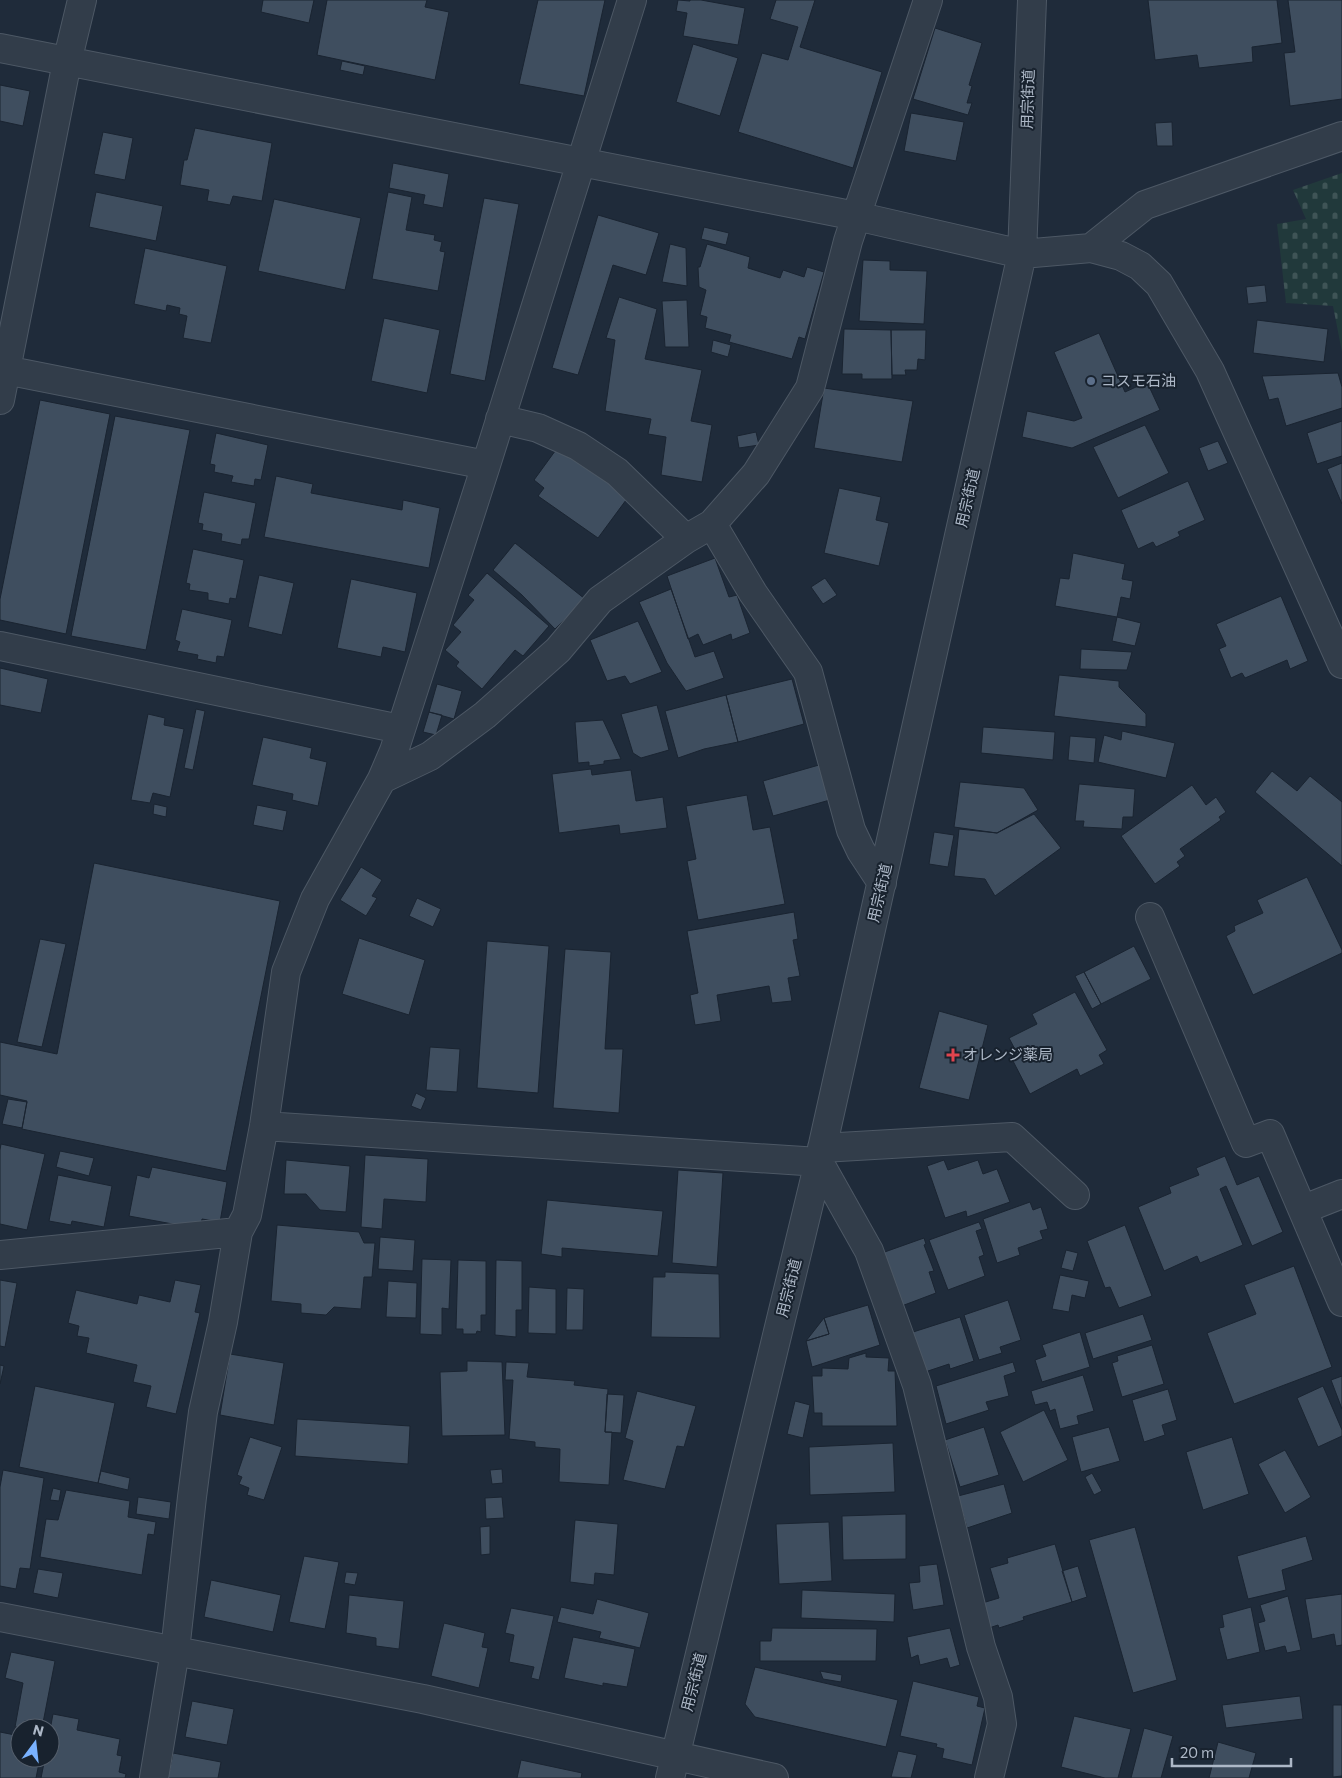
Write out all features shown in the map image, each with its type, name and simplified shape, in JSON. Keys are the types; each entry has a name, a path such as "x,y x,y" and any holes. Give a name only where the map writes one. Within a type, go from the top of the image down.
{"street":[{"path":"0,400 3,370 67,62 82,0"},
{"path":"154,1778 175,1651 192,1497 204,1412 223,1322 238,1232 247,1215 264,1126 286,972 315,899 382,779 394,751 632,0"},
{"path":"382,779 430,756 485,715 558,650 600,600 686,539 712,524 756,474 810,388 856,216 928,0"},
{"name":"用宗街道","path":"673,1767 821,1155 1022,254 1032,0"},
{"path":"0,48 856,216 1022,254 1091,248 1121,256 1140,266 1159,284 1210,371 1342,664"},
{"path":"1091,248 1145,205 1342,136"},
{"path":"3,370 486,465"},
{"path":"500,419 538,428 578,446 617,472 686,539"},
{"path":"712,524 748,586 808,672 851,830 861,851 882,883"},
{"path":"0,646 400,729"},
{"path":"1150,917 1246,1144 1270,1134 1304,1209 1342,1302"},
{"path":"264,1126 821,1155 1012,1137 1075,1195"},
{"path":"821,1155 869,1251 917,1385 981,1647 998,1697 1002,1724 989,1778"},
{"path":"1304,1209 1342,1194"},
{"path":"0,1255 238,1232"},
{"path":"0,1617 423,1699 673,1767 774,1778"}],"green space":[{"path":"1342,173 1342,352 1333,306 1286,303 1277,224 1306,219 1293,190"}],"building":[{"path":"263,0 314,0 309,23 261,12"},
{"path":"327,0 427,0 425,7 449,12 435,80 317,55"},
{"path":"538,0 605,0 584,96 519,84"},
{"path":"678,0 701,0 745,8 738,45 683,36 687,13 676,11"},
{"path":"776,0 815,0 800,47 882,72 853,168 738,132 762,53 788,60 798,27 770,19"},
{"path":"1148,0 1277,0 1282,43 1252,47 1253,62 1199,68 1197,55 1155,60"},
{"path":"1288,0 1342,0 1342,99 1290,106 1284,53 1295,52"},
{"path":"935,28 982,43 969,85 972,86 967,103 972,103 968,115 913,99"},
{"path":"693,44 738,58 720,116 676,102"},
{"path":"342,61 365,66 363,75 340,70"},
{"path":"0,85 30,91 23,126 0,121"},
{"path":"911,113 964,122 956,161 904,151"},
{"path":"1172,122 1173,146 1157,146 1155,123"},
{"path":"195,128 272,143 262,201 233,196 230,205 207,201 209,190 180,185 184,160 187,160"},
{"path":"103,132 133,138 125,180 94,174"},
{"path":"393,163 449,174 443,208 423,204 425,195 389,188"},
{"path":"96,192 163,206 156,241 89,227"},
{"path":"388,192 412,197 406,230 435,235 434,240 442,242 440,251 445,252 438,291 372,279"},
{"path":"484,198 519,204 485,381 450,374"},
{"path":"274,199 361,218 345,290 258,271"},
{"path":"598,215 659,233 646,275 613,265 578,375 552,368"},
{"path":"704,227 729,233 726,245 701,239"},
{"path":"670,244 686,248 687,286 662,282"},
{"path":"707,244 750,257 748,268 780,278 783,270 804,277 807,267 824,272 805,339 799,337 792,359 729,342 731,335 705,328 707,317 700,315 706,290 699,287 698,267 700,267"},
{"path":"145,248 227,266 211,343 183,338 187,316 179,314 180,308 167,305 166,311 134,304"},
{"path":"863,260 890,261 890,270 927,271 924,324 859,321"},
{"path":"1265,285 1267,302 1248,304 1246,287"},
{"path":"619,297 657,309 645,359 702,370 691,421 712,425 702,482 661,475 666,437 648,434 651,419 605,411 615,340 606,338"},
{"path":"687,300 689,347 665,347 662,301"},
{"path":"384,318 440,330 427,393 371,381"},
{"path":"1257,320 1328,329 1324,362 1253,353"},
{"path":"844,329 891,330 892,379 862,379 862,374 842,374"},
{"path":"891,330 926,330 925,360 918,359 917,370 905,370 906,375 892,375"},
{"path":"1099,333 1125,392 1147,382 1160,410 1072,448 1022,437 1027,411 1074,421 1082,418 1054,352"},
{"path":"713,340 731,345 728,357 711,352"},
{"path":"1338,373 1342,387 1342,408 1286,426 1278,398 1269,400 1262,376"},
{"path":"824,388 913,401 902,462 814,448"},
{"path":"40,400 110,414 66,634 0,620 0,599"},
{"path":"115,416 190,430 146,650 71,636"},
{"path":"1342,421 1342,456 1317,464 1307,433"},
{"path":"1145,425 1169,473 1118,498 1093,447"},
{"path":"756,432 759,445 739,448 737,436"},
{"path":"216,433 268,445 261,480 255,479 254,486 231,482 233,476 214,472 215,465 210,464"},
{"path":"1218,441 1228,463 1208,471 1199,448"},
{"path":"558,447 629,496 598,538 538,496 544,488 534,480"},
{"path":"1342,463 1342,504 1327,469"},
{"path":"276,476 313,484 311,493 402,510 403,500 440,508 429,568 264,537"},
{"path":"1188,481 1205,520 1178,532 1180,536 1156,547 1153,542 1138,549 1121,510"},
{"path":"839,488 881,497 876,520 889,523 879,566 824,553"},
{"path":"204,492 256,503 249,539 242,539 241,545 221,541 222,534 202,530 203,524 198,523"},
{"path":"515,543 585,599 555,629 522,595 493,570"},
{"path":"193,549 244,560 236,599 230,598 229,604 208,600 208,593 189,590 190,584 186,583"},
{"path":"1073,553 1125,564 1122,579 1133,581 1130,599 1121,597 1117,617 1055,606 1060,578 1069,579"},
{"path":"715,558 729,597 737,595 750,633 732,640 731,634 703,645 698,634 688,639 667,576"},
{"path":"487,573 549,626 523,656 515,650 482,689 456,666 459,662 445,650 461,632 453,625 474,600 468,595"},
{"path":"259,575 294,583 282,635 248,627"},
{"path":"825,578 837,595 823,604 811,587"},
{"path":"351,579 417,593 405,652 383,647 381,657 337,648"},
{"path":"671,589 695,657 714,651 724,678 686,691 667,663 639,602"},
{"path":"1281,596 1308,661 1290,669 1287,660 1245,678 1242,673 1231,678 1219,649 1226,646 1216,624"},
{"path":"182,609 232,620 224,657 217,656 216,663 197,659 198,655 177,651 180,642 175,640"},
{"path":"1117,617 1141,623 1135,646 1112,641"},
{"path":"638,621 662,672 630,684 625,676 607,681 590,640"},
{"path":"1081,649 1132,652 1127,670 1080,669"},
{"path":"0,668 48,679 41,713 0,705"},
{"path":"1059,675 1119,681 1119,687 1146,714 1146,727 1054,716"},
{"path":"792,679 804,724 738,742 726,695"},
{"path":"437,684 462,691 454,719 429,712"},
{"path":"726,695 738,742 704,749 678,758 665,711"},
{"path":"657,705 669,750 641,758 633,753 621,714"},
{"path":"196,709 205,711 193,770 184,768"},
{"path":"429,712 442,715 436,735 423,732"},
{"path":"148,714 165,718 164,725 184,729 170,797 153,793 150,803 131,800"},
{"path":"603,720 621,759 604,761 604,764 589,766 589,762 578,763 575,722"},
{"path":"983,727 1055,732 1053,760 981,753"},
{"path":"1122,731 1175,743 1166,778 1098,762 1104,735 1121,740"},
{"path":"1070,736 1096,738 1094,763 1068,760"},
{"path":"263,737 312,748 310,758 327,762 318,806 292,800 293,794 252,785"},
{"path":"826,763 837,798 773,816 763,781"},
{"path":"591,769 592,775 631,770 636,801 663,797 667,828 620,834 619,825 559,833 552,774"},
{"path":"1272,771 1297,791 1310,776 1342,802 1342,866 1255,792"},
{"path":"960,782 1024,788 1038,810 997,833 954,827"},
{"path":"1079,784 1135,789 1133,817 1123,817 1122,829 1083,827 1084,821 1075,821"},
{"path":"1192,785 1206,805 1216,797 1226,812 1219,817 1221,820 1180,849 1185,856 1177,862 1180,866 1155,884 1121,836"},
{"path":"747,795 753,830 770,827 785,904 698,920 687,861 696,859 686,806"},
{"path":"154,804 167,807 166,817 153,814"},
{"path":"257,805 287,811 283,831 253,825"},
{"path":"1034,814 1061,848 995,896 985,879 954,876 959,829 997,833"},
{"path":"934,832 954,835 948,867 929,864"},
{"path":"94,863 280,901 226,1171 22,1129 27,1101 0,1095 0,1042 57,1054"},
{"path":"361,867 382,880 372,896 377,898 366,916 340,900"},
{"path":"1307,877 1342,953 1253,995 1226,936 1235,931 1234,926 1263,913 1257,900"},
{"path":"417,898 441,909 433,927 409,916"},
{"path":"794,912 798,939 793,940 800,976 788,978 792,1001 772,1003 769,986 717,995 721,1021 695,1025 690,995 698,993 687,931"},
{"path":"359,938 425,960 409,1015 342,994"},
{"path":"40,939 66,944 42,1047 17,1042"},
{"path":"487,941 549,946 538,1093 477,1088"},
{"path":"1134,946 1151,979 1101,1004 1084,972"},
{"path":"565,949 611,952 605,1049 623,1049 619,1113 553,1108"},
{"path":"1084,972 1101,1004 1092,1009 1075,976"},
{"path":"1075,992 1107,1050 1099,1055 1104,1064 1080,1076 1077,1069 1030,1094 1013,1061 1019,1057 1009,1038 1037,1024 1032,1014"},
{"path":"939,1011 988,1025 969,1100 919,1088"},
{"path":"430,1047 460,1049 457,1092 426,1090"},
{"path":"416,1093 426,1098 421,1110 411,1106"},
{"path":"8,1099 27,1102 22,1128 2,1124"},
{"path":"1,1144 45,1154 27,1230 0,1224"},
{"path":"60,1151 94,1158 89,1176 56,1167"},
{"path":"365,1155 428,1159 426,1202 384,1199 382,1229 361,1227"},
{"path":"1225,1156 1237,1185 1259,1176 1283,1232 1252,1246 1226,1186 1220,1189 1243,1245 1200,1263 1197,1256 1164,1271 1138,1207 1171,1193 1169,1187 1199,1175 1196,1168"},
{"path":"286,1160 350,1166 346,1212 320,1210 306,1194 284,1194"},
{"path":"944,1160 948,1170 978,1160 983,1174 997,1169 1010,1202 967,1217 966,1211 945,1218 927,1166"},
{"path":"152,1167 227,1182 220,1222 202,1219 200,1229 129,1216 137,1175 149,1178"},
{"path":"678,1170 723,1173 717,1267 672,1263"},
{"path":"58,1175 112,1186 104,1227 72,1221 71,1225 49,1221"},
{"path":"547,1200 663,1211 658,1256 562,1248 562,1257 541,1254"},
{"path":"1030,1202 1033,1210 1041,1207 1048,1229 1040,1231 1043,1239 1018,1248 1020,1255 997,1263 983,1219"},
{"path":"979,1222 982,1229 976,1231 984,1255 979,1257 985,1276 948,1290 929,1240"},
{"path":"277,1225 359,1232 364,1243 375,1243 372,1277 364,1277 361,1309 334,1307 326,1315 301,1313 301,1304 271,1301"},
{"path":"1125,1225 1152,1296 1119,1308 1110,1287 1105,1288 1087,1241"},
{"path":"380,1237 415,1240 413,1271 378,1269"},
{"path":"924,1238 926,1244 924,1245 934,1271 929,1272 936,1293 899,1307 879,1254"},
{"path":"1066,1250 1078,1253 1073,1271 1061,1268"},
{"path":"422,1259 451,1260 449,1309 442,1308 442,1335 420,1334"},
{"path":"458,1260 486,1261 486,1315 481,1315 481,1332 477,1331 476,1334 463,1334 463,1329 456,1329"},
{"path":"496,1260 522,1261 522,1310 516,1310 516,1337 495,1335"},
{"path":"1294,1266 1332,1367 1234,1404 1207,1333 1256,1314 1244,1285"},
{"path":"665,1272 719,1274 720,1338 651,1337 653,1277 665,1277"},
{"path":"1060,1275 1089,1281 1085,1298 1072,1295 1069,1312 1052,1309"},
{"path":"0,1280 17,1283 5,1347 0,1346"},
{"path":"175,1280 201,1285 195,1312 200,1313 176,1414 146,1407 151,1386 133,1382 137,1365 86,1353 89,1338 77,1336 79,1326 68,1323 76,1290 137,1304 139,1295 170,1302"},
{"path":"388,1281 417,1283 416,1318 386,1317"},
{"path":"529,1287 556,1289 556,1334 528,1333"},
{"path":"567,1288 584,1289 583,1330 566,1330"},
{"path":"1008,1300 1021,1340 1000,1347 1002,1353 979,1360 964,1315"},
{"path":"868,1305 880,1345 812,1367 806,1341 829,1334 824,1318"},
{"path":"1143,1314 1152,1340 1093,1359 1085,1333"},
{"path":"960,1317 974,1361 950,1369 949,1364 922,1373 910,1333"},
{"path":"824,1318 829,1334 806,1341"},
{"path":"1080,1332 1090,1367 1042,1382 1035,1360 1046,1356 1042,1345"},
{"path":"1152,1345 1164,1384 1122,1397 1112,1363 1118,1361 1117,1356"},
{"path":"866,1353 866,1357 889,1358 888,1371 895,1371 897,1426 822,1426 822,1413 814,1413 812,1376 822,1376 822,1368 848,1369 849,1358"},
{"path":"230,1354 284,1363 274,1425 220,1415"},
{"path":"467,1361 502,1362 505,1435 442,1436 440,1372 467,1371"},
{"path":"506,1362 529,1363 527,1377 575,1381 574,1385 608,1389 605,1432 612,1432 609,1485 559,1482 560,1449 535,1447 535,1442 509,1439 513,1380 505,1380"},
{"path":"1013,1362 1016,1372 1004,1376 1009,1396 986,1402 989,1410 946,1424 936,1386"},
{"path":"0,1365 4,1366 0,1384"},
{"path":"1083,1375 1094,1411 1077,1416 1079,1424 1060,1429 1055,1409 1050,1411 1047,1402 1035,1405 1031,1391"},
{"path":"1342,1376 1342,1409 1331,1380"},
{"path":"35,1386 115,1403 98,1483 19,1467"},
{"path":"1323,1386 1342,1430 1342,1436 1318,1447 1297,1398"},
{"path":"1168,1389 1177,1420 1162,1425 1165,1435 1144,1442 1132,1400"},
{"path":"637,1391 696,1406 684,1447 677,1446 665,1489 623,1480 633,1441 625,1438"},
{"path":"607,1394 624,1395 621,1433 605,1432"},
{"path":"795,1401 810,1405 803,1438 787,1434"},
{"path":"1044,1410 1068,1460 1023,1482 1000,1432"},
{"path":"297,1419 410,1426 408,1464 295,1456"},
{"path":"984,1427 999,1475 960,1487 945,1440"},
{"path":"1109,1427 1120,1461 1081,1472 1072,1437"},
{"path":"250,1437 282,1447 264,1500 247,1495 249,1488 239,1484 242,1477 237,1475"},
{"path":"1232,1437 1249,1494 1203,1510 1186,1452"},
{"path":"893,1443 895,1492 810,1495 809,1447"},
{"path":"1285,1450 1311,1497 1285,1513 1258,1464"},
{"path":"502,1469 503,1483 492,1484 490,1470"},
{"path":"3,1470 44,1478 30,1569 20,1568 16,1589 0,1586 0,1487"},
{"path":"101,1471 130,1478 128,1490 98,1483"},
{"path":"1092,1473 1102,1491 1094,1495 1085,1477"},
{"path":"1004,1484 1012,1513 967,1528 958,1496"},
{"path":"53,1488 61,1490 59,1501 50,1500"},
{"path":"66,1490 130,1501 128,1517 156,1522 154,1535 148,1534 142,1575 40,1557 46,1519 58,1520"},
{"path":"138,1497 171,1502 169,1519 136,1514"},
{"path":"502,1497 504,1518 486,1519 485,1498"},
{"path":"906,1514 906,1559 843,1560 842,1516"},
{"path":"575,1520 618,1524 614,1575 595,1573 594,1585 570,1582"},
{"path":"829,1522 832,1581 779,1584 776,1524"},
{"path":"490,1526 490,1554 481,1555 480,1527"},
{"path":"1135,1527 1177,1680 1133,1693 1089,1540"},
{"path":"1306,1536 1313,1560 1282,1570 1286,1590 1248,1599 1237,1556"},
{"path":"1055,1544 1072,1602 1023,1617 1024,1620 999,1628 998,1625 986,1629 979,1604 999,1598 990,1568 1008,1563 1007,1558"},
{"path":"304,1556 339,1562 325,1629 289,1622"},
{"path":"937,1564 944,1605 913,1610 909,1583 920,1582 919,1566"},
{"path":"1078,1566 1087,1597 1072,1602 1062,1571"},
{"path":"38,1569 63,1573 58,1598 33,1593"},
{"path":"346,1572 358,1573 355,1585 344,1583"},
{"path":"211,1580 281,1595 273,1632 204,1617"},
{"path":"802,1590 895,1594 894,1622 801,1618"},
{"path":"1342,1594 1342,1645 1336,1646 1334,1634 1312,1639 1305,1599"},
{"path":"349,1595 404,1601 399,1649 376,1646 376,1638 346,1633"},
{"path":"1288,1596 1301,1650 1287,1653 1285,1646 1265,1651 1258,1623 1265,1621 1260,1605"},
{"path":"597,1599 649,1613 640,1648 599,1638 601,1632 557,1622 561,1607 593,1614"},
{"path":"1251,1607 1260,1652 1227,1660 1219,1628 1224,1627 1222,1615"},
{"path":"511,1608 554,1616 539,1680 531,1678 534,1667 509,1662 514,1635 505,1633"},
{"path":"444,1623 485,1633 482,1647 488,1648 479,1688 431,1676"},
{"path":"772,1628 877,1629 876,1661 760,1661 760,1641 771,1641"},
{"path":"950,1628 960,1665 950,1668 947,1658 920,1665 918,1655 911,1658 907,1637"},
{"path":"573,1637 635,1649 627,1687 603,1683 603,1686 564,1678"},
{"path":"11,1652 55,1661 44,1718 17,1718 23,1683 5,1678"},
{"path":"755,1667 898,1700 886,1747 755,1717 745,1704"},
{"path":"820,1671 842,1675 841,1682 823,1679"},
{"path":"913,1681 979,1697 977,1706 985,1708 972,1765 942,1758 944,1749 936,1747 937,1744 900,1736"},
{"path":"1300,1696 1303,1719 1226,1728 1222,1705"},
{"path":"192,1701 234,1709 227,1745 185,1737"},
{"path":"1333,1705 1342,1705 1342,1776 1333,1777"},
{"path":"53,1714 79,1719 77,1730 120,1739 117,1755 122,1756 119,1772 126,1774 125,1778 41,1778 43,1768 60,1768 60,1718 52,1718"},
{"path":"1074,1716 1131,1729 1118,1778 1105,1778 1061,1767"},
{"path":"1144,1728 1173,1736 1161,1778 1131,1778"},
{"path":"0,1732 10,1734 10,1768 38,1768 36,1778 0,1778"},
{"path":"1218,1742 1256,1753 1249,1778 1209,1778"},
{"path":"898,1751 917,1755 911,1778 891,1777"},
{"path":"173,1753 221,1762 218,1778 168,1778"},
{"path":"521,1760 582,1773 581,1778 517,1778"}],"place":[{"name":"コスモ石油","path":"1091,381"},
{"name":"オレンジ薬局","path":"953,1055"}]}
